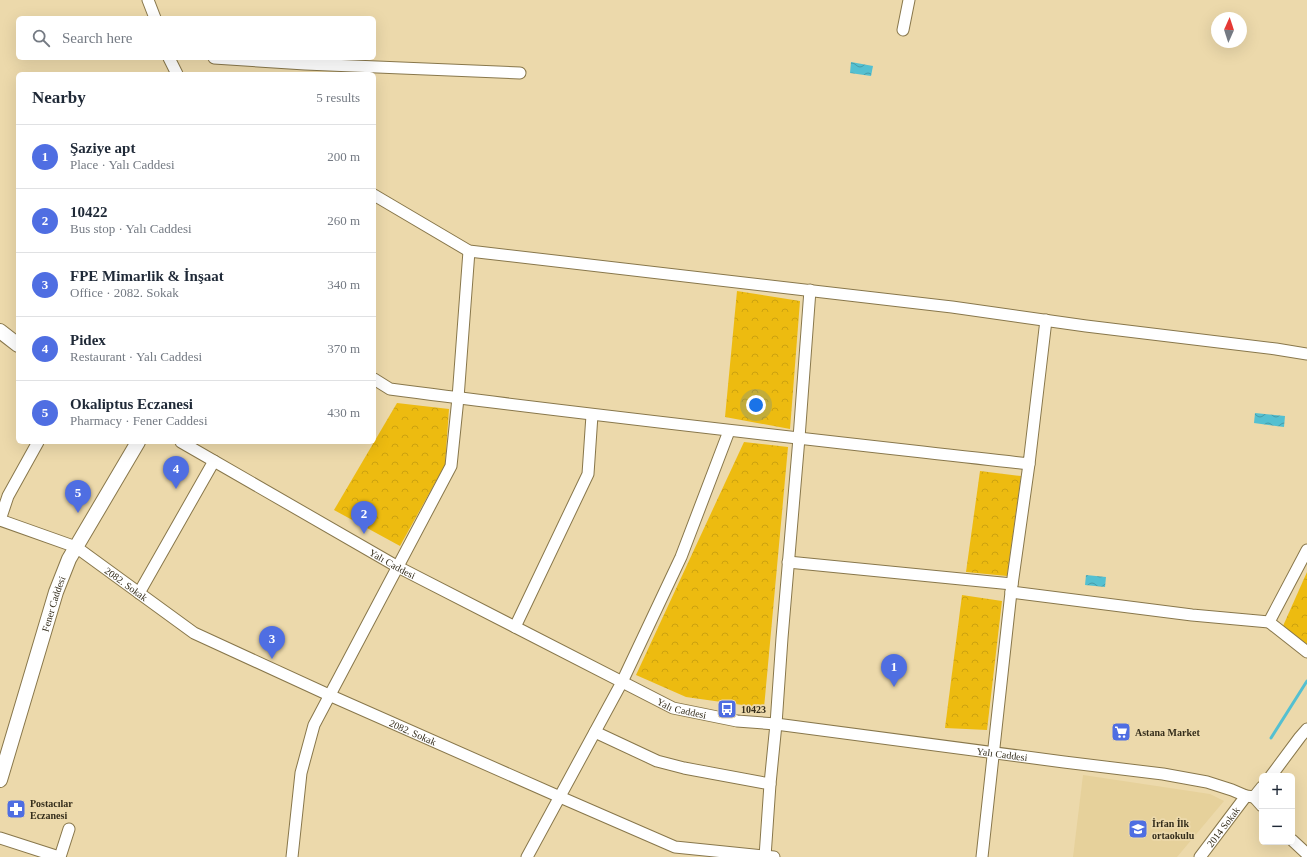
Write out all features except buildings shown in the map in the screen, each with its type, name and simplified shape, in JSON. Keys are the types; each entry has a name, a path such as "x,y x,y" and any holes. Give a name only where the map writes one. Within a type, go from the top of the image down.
{"street":[{"path":"148,0 154,16"},
{"path":"903,30 909,0"},
{"path":"170,60 176,72"},
{"path":"242,60 313,65 520,73"},
{"path":"376,196 469,251 952,307 1307,354"},
{"path":"292,857 301,773 314,725 451,466 458,398 469,251"},
{"path":"768,857 770,784 810,290"},
{"path":"982,857 1012,588 1029,464 1046,320"},
{"path":"0,331 16,343"},
{"path":"376,380 390,389 458,398 729,431 1029,464"},
{"path":"515,627 588,474 592,415"},
{"path":"527,857 622,682 681,558 729,431"},
{"path":"0,520 8,496 37,444"},
{"name":"Fener Caddesi","path":"0,780 56,592 69,559 137,444"},
{"name":"Yalı Caddesi","path":"184,444 398,566 673,708 738,721 776,724 1163,774 1206,782 1250,796"},
{"path":"139,593 214,461"},
{"name":"2082. Sokak","path":"0,520 76,548 194,633 329,695 560,797 674,852 768,857"},
{"path":"1269,622 1307,550"},
{"path":"788,562 1012,588 1192,615 1269,622 1307,652"},
{"path":"1273,773 1307,729"},
{"path":"595,732 657,761 684,768 770,784"},
{"path":"1259,789 1250,796 1259,804"},
{"name":"2014 Sokak","path":"1200,857 1250,796"},
{"path":"0,838 59,857 69,829"},
{"path":"1295,843 1307,854"}],"shaded area":[{"name":"İrfan İlk ortaokulu","path":"1083,775 1210,794 1224,801 1177,857 1073,857"}],"green space":[{"path":"737,291 800,301 790,429 725,417"},
{"path":"397,403 449,409 445,465 400,546 334,510 373,444 376,444 376,439"},
{"path":"744,442 788,447 764,708 686,697 636,675"},
{"path":"980,471 1021,476 1007,576 966,572"},
{"path":"1307,572 1307,645 1283,626"},
{"path":"962,595 1002,601 987,730 945,728"}],"water":[{"path":"851,62 873,66 871,76 850,73"},
{"path":"1255,413 1285,416 1284,427 1254,423"},
{"path":"1086,575 1106,577 1105,587 1085,585"}],"waterway":[{"path":"1271,738 1307,681"}],"place":[{"name":"Pidex","path":"176,489"},
{"name":"Okaliptus Eczanesi","path":"78,513"},
{"name":"10422","path":"364,534"},
{"name":"FPE Mimarlik & İnşaat","path":"272,659"},
{"name":"Şaziye apt","path":"894,687"},
{"name":"10423","path":"727,709"},
{"name":"Astana Market","path":"1121,732"},
{"name":"Postacılar Eczanesi","path":"16,809"},
{"name":"İrfan İlk ortaokulu","path":"1138,829"}]}
